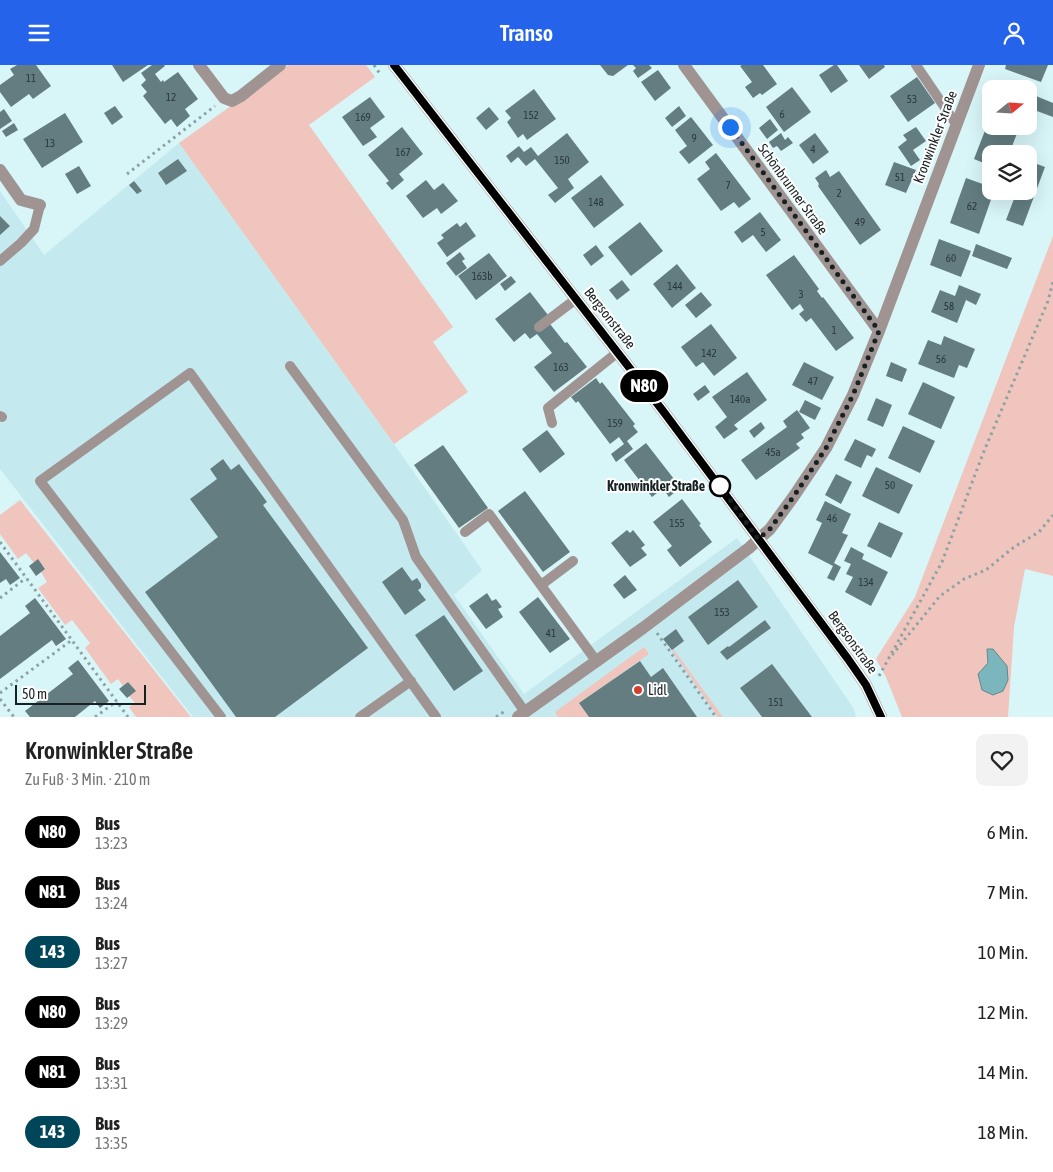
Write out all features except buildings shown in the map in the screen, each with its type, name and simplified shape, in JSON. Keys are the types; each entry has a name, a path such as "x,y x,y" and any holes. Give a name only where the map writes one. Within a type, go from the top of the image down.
{"street":[{"path":"199,65 228,99 241,96 280,65"},
{"name":"Bergsonstraße","path":"394,65 712,475 848,659 866,685 881,717"},
{"name":"Schönbrunner Straße","path":"684,65 879,331"},
{"name":"Kronwinkler Straße","path":"522,715 597,662 749,548 770,529 794,496 826,448 853,395 979,65"},
{"path":"0,170 21,200 40,205"}],"lane":[{"path":"916,65 956,124"},
{"path":"0,261 34,229 40,205"},
{"path":"539,327 576,299"},
{"path":"552,423 548,408 618,352"},
{"path":"290,366 403,520 416,557 522,715"},
{"path":"221,717 40,481 190,373 436,717"},
{"path":"466,532 489,514 597,662"},
{"path":"541,585 573,561"},
{"path":"360,717 411,681"}],"path":[{"path":"127,174 218,103 228,99"},
{"path":"879,676 942,562 984,451 1048,301 1053,281"},
{"path":"887,661 940,596 964,579 986,570 1014,547 1039,532 1053,515"},
{"path":"0,542 128,717"},
{"path":"0,598 26,578"},
{"path":"657,633 716,717"},
{"path":"0,693 72,640"},
{"path":"0,699 14,717"},
{"path":"95,717 117,701"}],"shaded area":[{"path":"288,65 366,65 375,77 309,125 453,327 433,342 468,392 394,444 179,143"},
{"path":"179,143 482,570 454,595 524,694 737,538 854,709 856,717 193,717 0,469 0,191 44,255"},
{"path":"1053,236 1053,576 1025,569 1014,627 1008,717 902,717 886,677 876,659 915,597"},
{"path":"20,500 191,717 136,717 129,707 135,703 129,696 135,691 128,682 123,686 118,679 111,684 85,648 90,643 72,620 65,625 38,588 47,582 41,572 45,568 38,560 34,563 26,553 18,559 0,534 0,515"},
{"path":"644,647 649,654 579,703 589,717 558,717 555,712"},
{"path":"987,649 993,649 1007,666 1008,680 1003,691 993,695 982,690 978,674 988,663"},
{"path":"674,650 723,717 718,717 672,651"}],"bus line":[{"name":"N80","path":"394,65 712,475 848,659 866,685 881,717"}],"place":[{"name":"Kronwinkler Straße","path":"720,486"},
{"name":"Lidl","path":"638,690"}],"route":[{"path":"720,486 758,539 770,529 826,448 853,395 879,331 730,127"}]}
